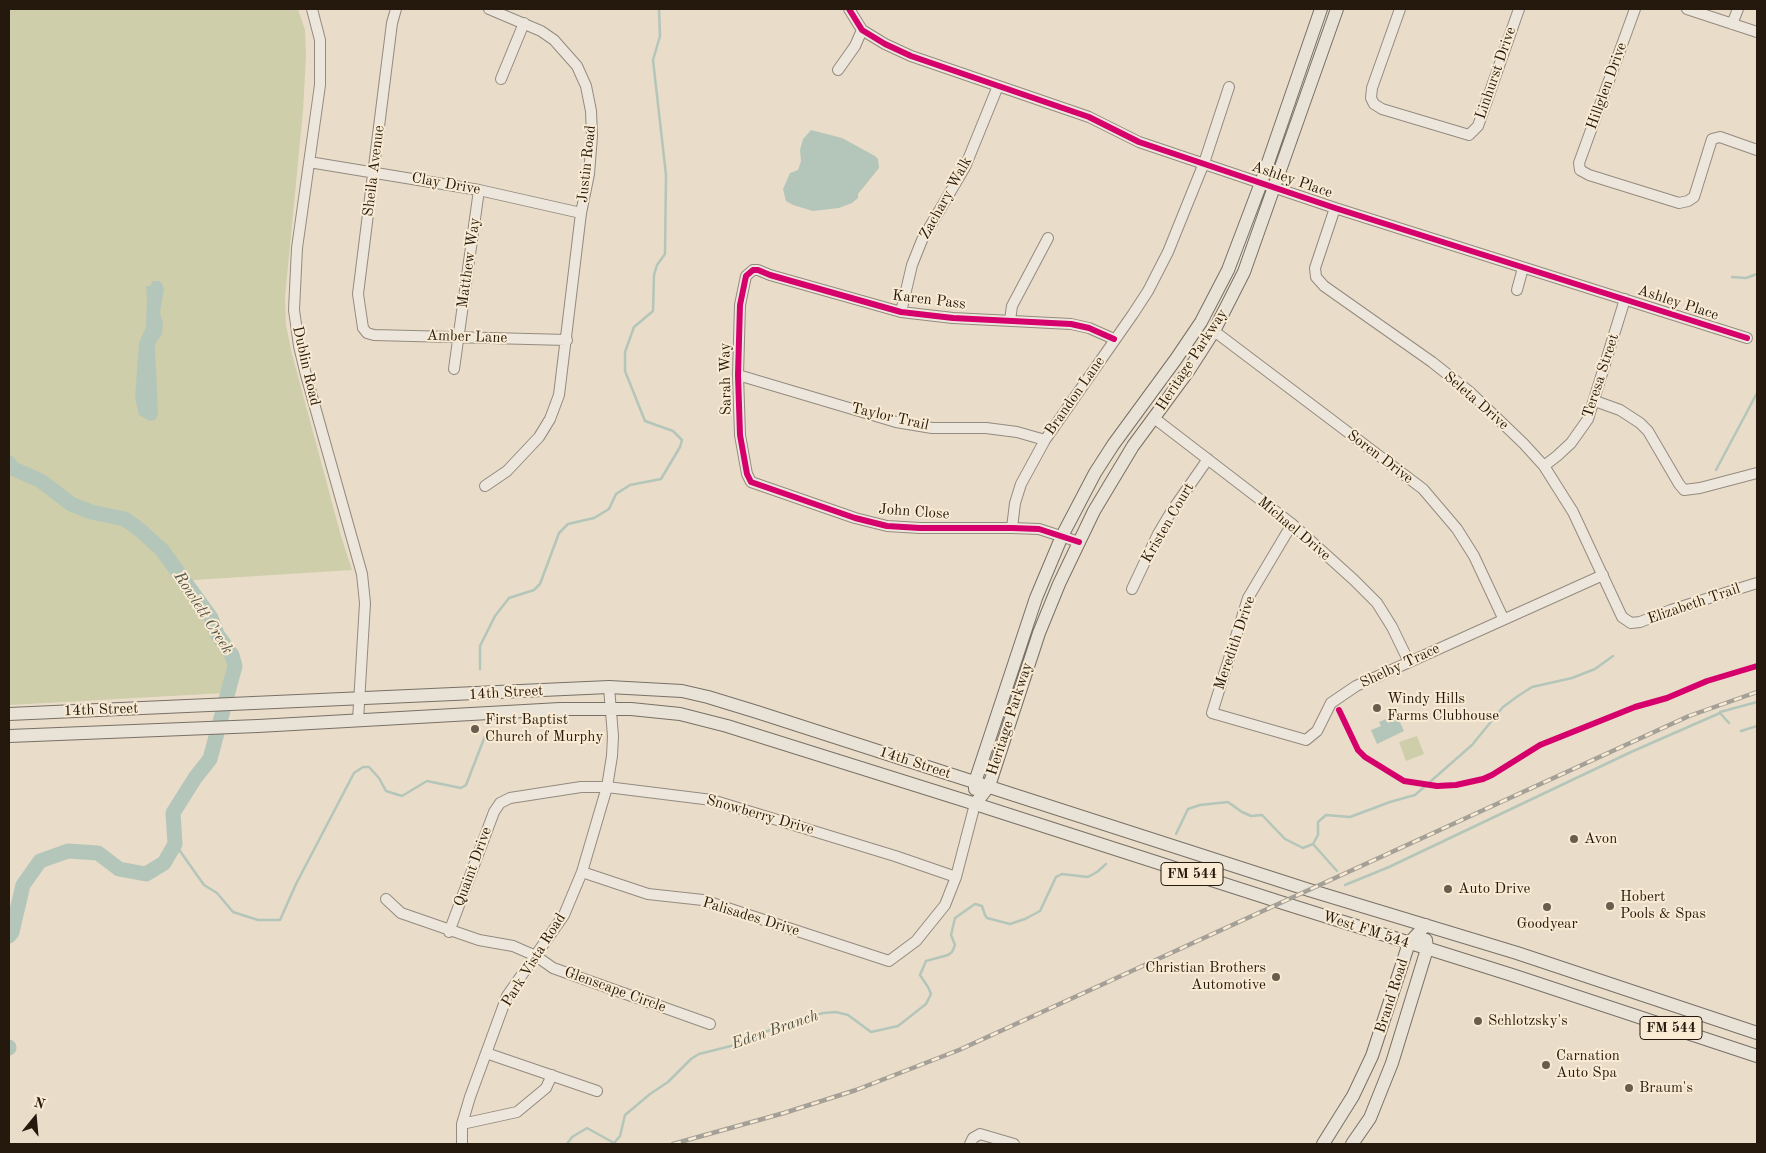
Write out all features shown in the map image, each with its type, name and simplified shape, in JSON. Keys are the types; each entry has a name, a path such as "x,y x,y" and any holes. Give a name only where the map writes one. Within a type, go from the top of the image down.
{"main road":[{"name":"Heritage Parkway","path":"975,804 975,782 1025,629 1062,536 1079,501 1113,445 1201,322 1228,270 1261,183 1321,9"},
{"name":"Heritage Parkway","path":"975,804 988,786 1039,633 1079,542 1110,483 1133,446 1214,331 1244,272 1337,9"},
{"path":"1025,629 1039,633"},
{"name":"14th Street","path":"9,714 609,687 682,691 708,697 988,786"},
{"name":"14th Street","path":"9,736 199,729 560,709 631,709 687,715 727,726 975,804"},
{"name":"West FM 544","path":"988,786 1309,890 1426,925 1757,1033"},
{"name":"West FM 544","path":"975,804 1757,1056"},
{"name":"Brand Road","path":"1324,1144 1353,1096 1372,1056 1409,943 1426,925"},
{"name":"Brand Road","path":"1352,1144 1370,1118 1392,1062 1426,949 1426,925"},
{"path":"1625,1013 1631,991"},
{"path":"1372,1056 1392,1062"}],"street":[{"name":"Dublin Road","path":"312,9 320,40 321,72 296,261 294,310 299,346 306,375 362,574 365,604 358,720"},
{"name":"Sheila Avenue","path":"367,333 363,326 358,294 392,23 396,9"},
{"name":"Justin Road","path":"485,486 507,471 539,437 550,419 559,395 582,212 589,174 592,136 591,111 586,86 577,66 554,40 541,31 489,9"},
{"name":"Ashley Place","path":"849,9 862,30 885,44 911,56 1089,116 1138,142 1335,208 1747,338"},
{"name":"Linhurst Drive","path":"1400,9 1372,88 1371,98 1374,104 1382,109 1469,134 1478,126 1519,9"},
{"name":"Hillglen Drive","path":"1635,9 1579,163 1580,170 1589,175 1679,203 1688,202 1694,197 1712,140 1720,137 1757,150"},
{"path":"1688,9 1757,32"},
{"path":"1732,24 1738,9"},
{"path":"501,79 524,23"},
{"path":"838,70 855,46 862,30"},
{"name":"Zachary Walk","path":"900,312 912,265 922,240 965,167 998,86"},
{"name":"Brandon Lane","path":"1012,528 1015,503 1021,484 1045,440 1148,291 1168,252 1204,163 1229,87"},
{"name":"Clay Drive","path":"309,162 374,171 479,190 582,212"},
{"name":"Matthew Way","path":"454,369 479,190"},
{"name":"Seleta Drive","path":"1335,208 1315,268 1316,277 1324,286 1432,362 1470,393 1501,420 1544,466 1573,512 1622,617 1630,623"},
{"path":"1010,320 1012,306 1048,238"},
{"path":"1517,290 1523,268"},
{"name":"Karen Pass","path":"746,276 753,270 758,270 900,312 1071,324 1094,330 1114,339"},
{"name":"Sarah Way","path":"746,276 740,305 738,375 740,435 747,474 751,482"},
{"name":"Teresa Street","path":"1544,466 1578,435 1588,419 1595,402 1625,299"},
{"name":"Soren Drive","path":"1214,331 1423,489 1456,529 1474,556 1503,618"},
{"name":"Amber Lane","path":"367,333 378,335 567,340"},
{"name":"Taylor Trail","path":"738,375 896,422 932,428 1010,430 1045,440"},
{"path":"1595,402 1620,410 1640,423 1653,439 1684,490 1700,488 1757,473"},
{"name":"Michael Drive","path":"1154,418 1292,524 1354,580 1377,604 1392,627 1409,662"},
{"name":"Kristen Court","path":"1132,589 1171,512 1208,459"},
{"name":"John Close","path":"751,482 855,518 887,526 1039,529 1079,542"},
{"name":"Meredith Drive","path":"1212,713 1248,598 1292,524"},
{"name":"Shelby Trace","path":"1212,713 1306,740 1317,731 1326,712 1337,698 1356,686 1503,618 1603,575"},
{"name":"Elizabeth Trail","path":"1630,623 1640,622 1757,582"},
{"name":"Park Vista Road","path":"462,1144 462,1124 470,1097 508,996 564,915 582,872 607,787 612,756 613,736 609,687"},
{"name":"Snowberry Drive","path":"500,803 510,798 581,788 607,787 712,800 895,856 956,877"},
{"name":"Quaint Drive","path":"449,932 494,812 500,803"},
{"path":"956,877 975,804"},
{"name":"Palisades Drive","path":"582,872 648,894 703,900 889,961 916,941 945,905 956,877"},
{"name":"Glenscape Circle","path":"386,899 401,913 449,932 513,946 536,956 553,968 710,1024"},
{"path":"486,1053 597,1091"},
{"path":"462,1124 517,1112 546,1088 552,1075"},
{"path":"970,1144 973,1138 980,1134 1014,1144"}],"green space":[{"path":"9,9 298,9 305,30 306,56 303,111 285,297 286,325 292,354 341,536 352,570 178,581 230,663 225,693 9,705"},
{"path":"1417,736 1424,754 1406,761 1399,742"}],"shaded area":[{"path":"811,130 842,138 878,159 879,168 858,194 858,198 852,203 839,208 813,211 786,201 783,189 790,173 798,170 801,161 800,150 803,139"},
{"path":"153,281 162,283 164,290 160,312 163,324 162,334 155,344 158,415 155,420 150,421 139,415 135,398 139,343 146,327 146,286 150,286"},
{"path":"1398,718 1404,731 1377,744 1371,730 1381,726 1379,722 1386,719 1388,723"}],"waterway":[{"path":"480,669 480,646 495,616 509,598 534,590 540,584 559,533 568,524 594,518 609,509 616,494 630,485 661,479 680,447 682,440 673,431 645,421 625,371 625,352 634,327 653,311 654,275 657,265 665,254 666,175 653,60 660,36 659,9"},
{"path":"1732,277 1746,278 1757,274"},
{"path":"1716,470 1757,393"},
{"name":"Rowlett Creek","path":"9,463 12,468 41,481 71,504 91,512 125,519 140,530 162,550 211,618 217,634 232,655 235,666 210,759 195,778 173,813 175,844 164,863 146,874 119,869 98,853 68,851 40,861 23,885 12,932 9,936"},
{"name":"Eden Branch","path":"1176,834 1188,809 1200,805 1228,802 1251,816 1262,815 1285,839 1303,848 1313,844 1318,835 1318,822 1326,815 1350,817 1415,795 1472,745 1503,707 1518,696 1532,687 1572,678 1595,669 1613,656"},
{"path":"1720,712 1757,702"},
{"path":"1345,885 1389,867 1631,752 1720,713 1729,723"},
{"path":"1741,731 1757,726"},
{"path":"175,844 204,885 217,893 233,912 258,920 280,920 296,884 354,773 363,767 369,767 379,778 386,791 402,796 427,781 461,788 466,785 485,736"},
{"path":"1313,844 1337,871"},
{"name":"Eden Branch","path":"567,1144 572,1137 587,1128 614,1143 620,1136 625,1115 668,1082 691,1059 699,1054 735,1045 755,1035 823,1013 836,1012 848,1015 871,1032 898,1026 926,1004 931,994 920,975 926,961 948,955 952,952 955,945 951,935 955,918 975,904 982,906 987,918 1010,924 1025,919 1040,911 1056,877 1062,874 1088,877 1106,864"}],"railway":[{"path":"673,1144 784,1113 856,1090 959,1050 1689,716 1757,692"}],"cycle path":[{"path":"849,9 862,30 885,44 911,56 1089,117 1139,142 1335,208 1747,338"},
{"path":"1079,542 1039,529 887,526 855,518 751,482 747,474 740,435 738,375 740,305 746,276 753,270 758,270 901,312 953,318 1071,324 1089,328 1114,339"},
{"path":"1339,710 1358,750 1365,757 1404,781 1437,786 1456,785 1483,779 1540,745 1635,707 1667,698 1707,681 1757,666"}],"place":[{"name":"Windy Hills Farms Clubhouse","path":"1377,708"},
{"name":"First Baptist Church of Murphy","path":"475,729"},
{"name":"Avon","path":"1574,839"},
{"name":"Auto Drive","path":"1448,889"},
{"name":"Hobert Pools & Spas","path":"1610,906"},
{"name":"Goodyear","path":"1547,907"},
{"name":"Christian Brothers Automotive","path":"1276,977"},
{"name":"Schlotzsky's","path":"1478,1021"},
{"name":"Carnation Auto Spa","path":"1546,1065"},
{"name":"Braum's","path":"1629,1088"}]}
